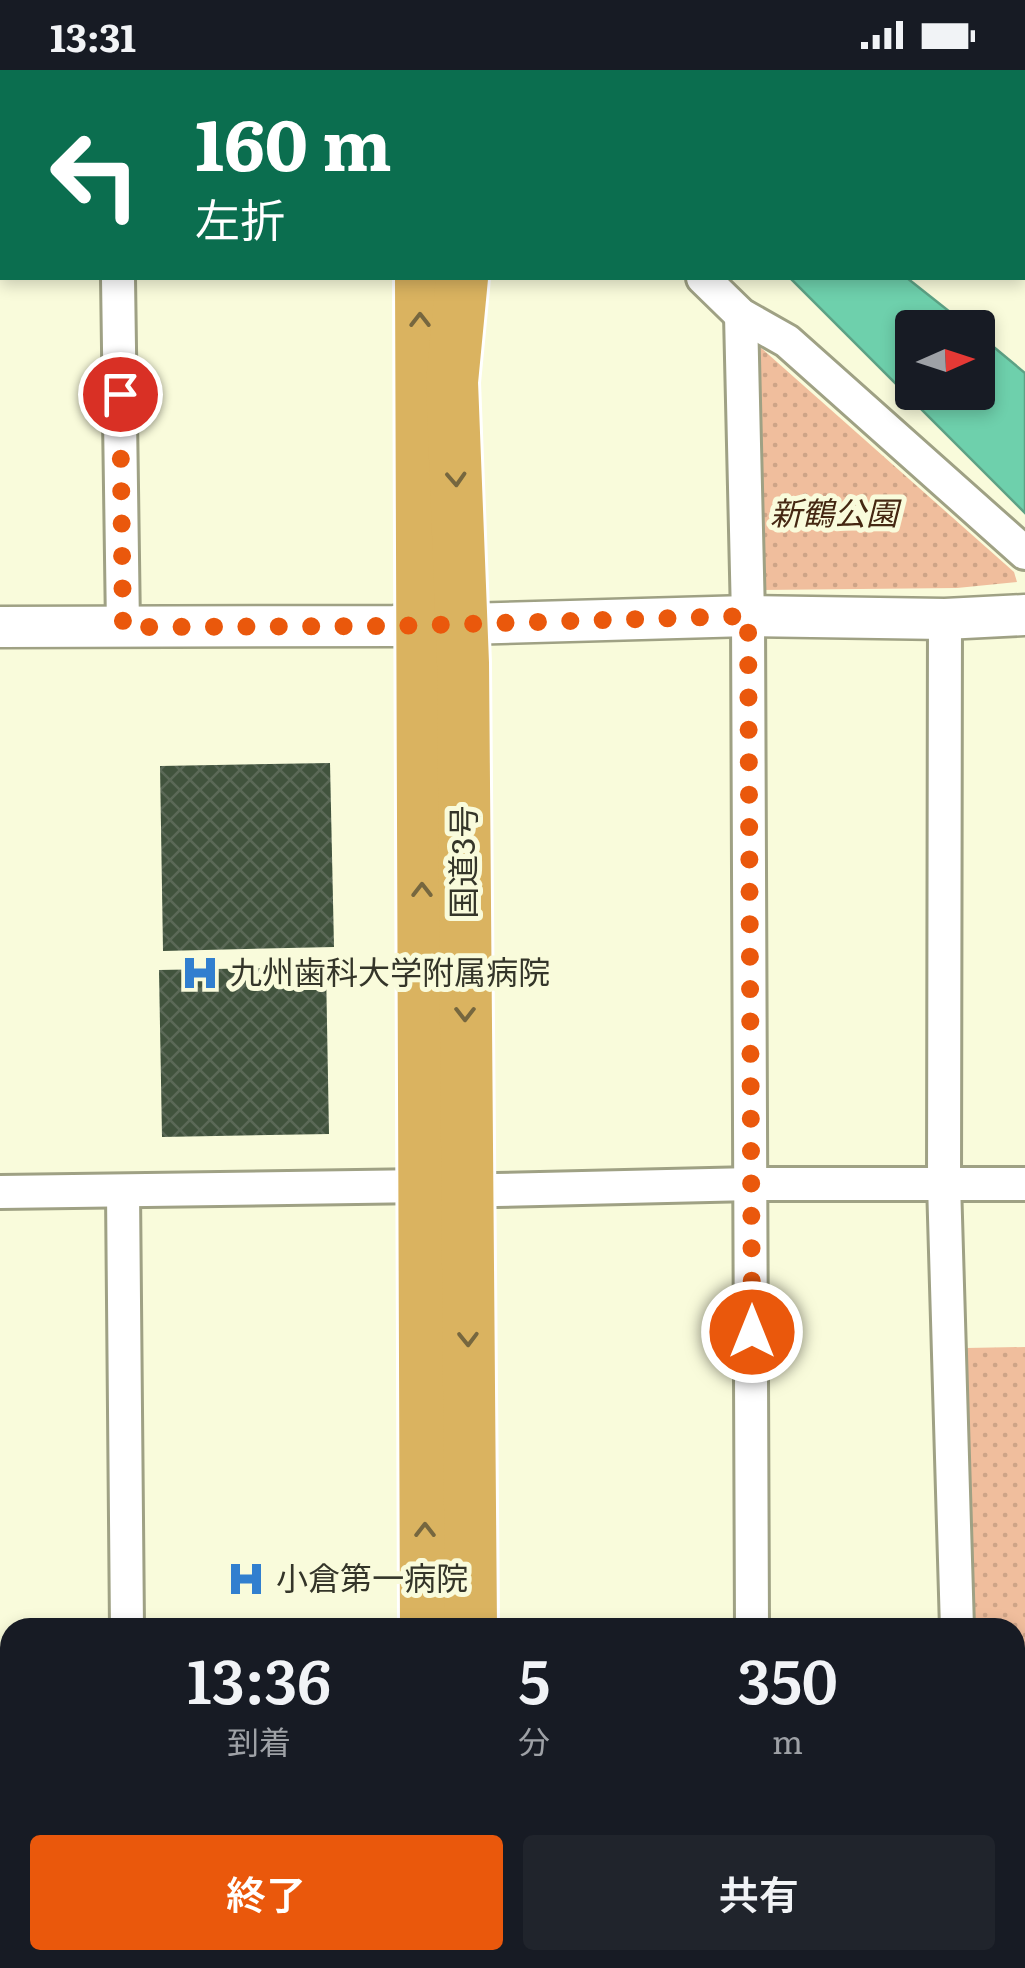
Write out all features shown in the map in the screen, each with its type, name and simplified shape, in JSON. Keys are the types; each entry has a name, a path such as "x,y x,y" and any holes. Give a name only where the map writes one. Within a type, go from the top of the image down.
{"highway":[{"name":"国道3号","path":"421,280 441,623 446,1187 470,1618"},
{"name":"国道3号","path":"441,623 452,382 462,280"},
{"name":"国道3号","path":"426,1618 446,1187"}],"street":[{"path":"118,280 123,627"},
{"path":"705,280 740,314 787,341 1025,553"},
{"path":"740,314 748,616 752,1618"},
{"path":"0,627 393,626 748,616 1025,615"},
{"path":"945,618 944,1184 957,1618"},
{"path":"0,1192 1025,1184"},
{"path":"123,1192 126,1618"}],"green space":[{"name":"新鶴公園","path":"760,347 1014,572 1017,582 957,588 759,590"},
{"path":"1025,1347 1025,1618 966,1618 966,1348"}],"shaded area":[{"path":"792,280 910,280 947,310 895,310 895,383"},
{"path":"995,348 1025,373 1025,513 922,410 995,410"}],"building":[{"path":"330,763 334,947 163,951 160,766"},
{"path":"326,967 329,1134 162,1137 159,970"}],"place":[{"name":"九州歯科大学附属病院","path":"200,973"},
{"name":"小倉第一病院","path":"246,1579"}],"route":[{"path":"120,394 123,627 393,626 748,616 752,1332"}]}
